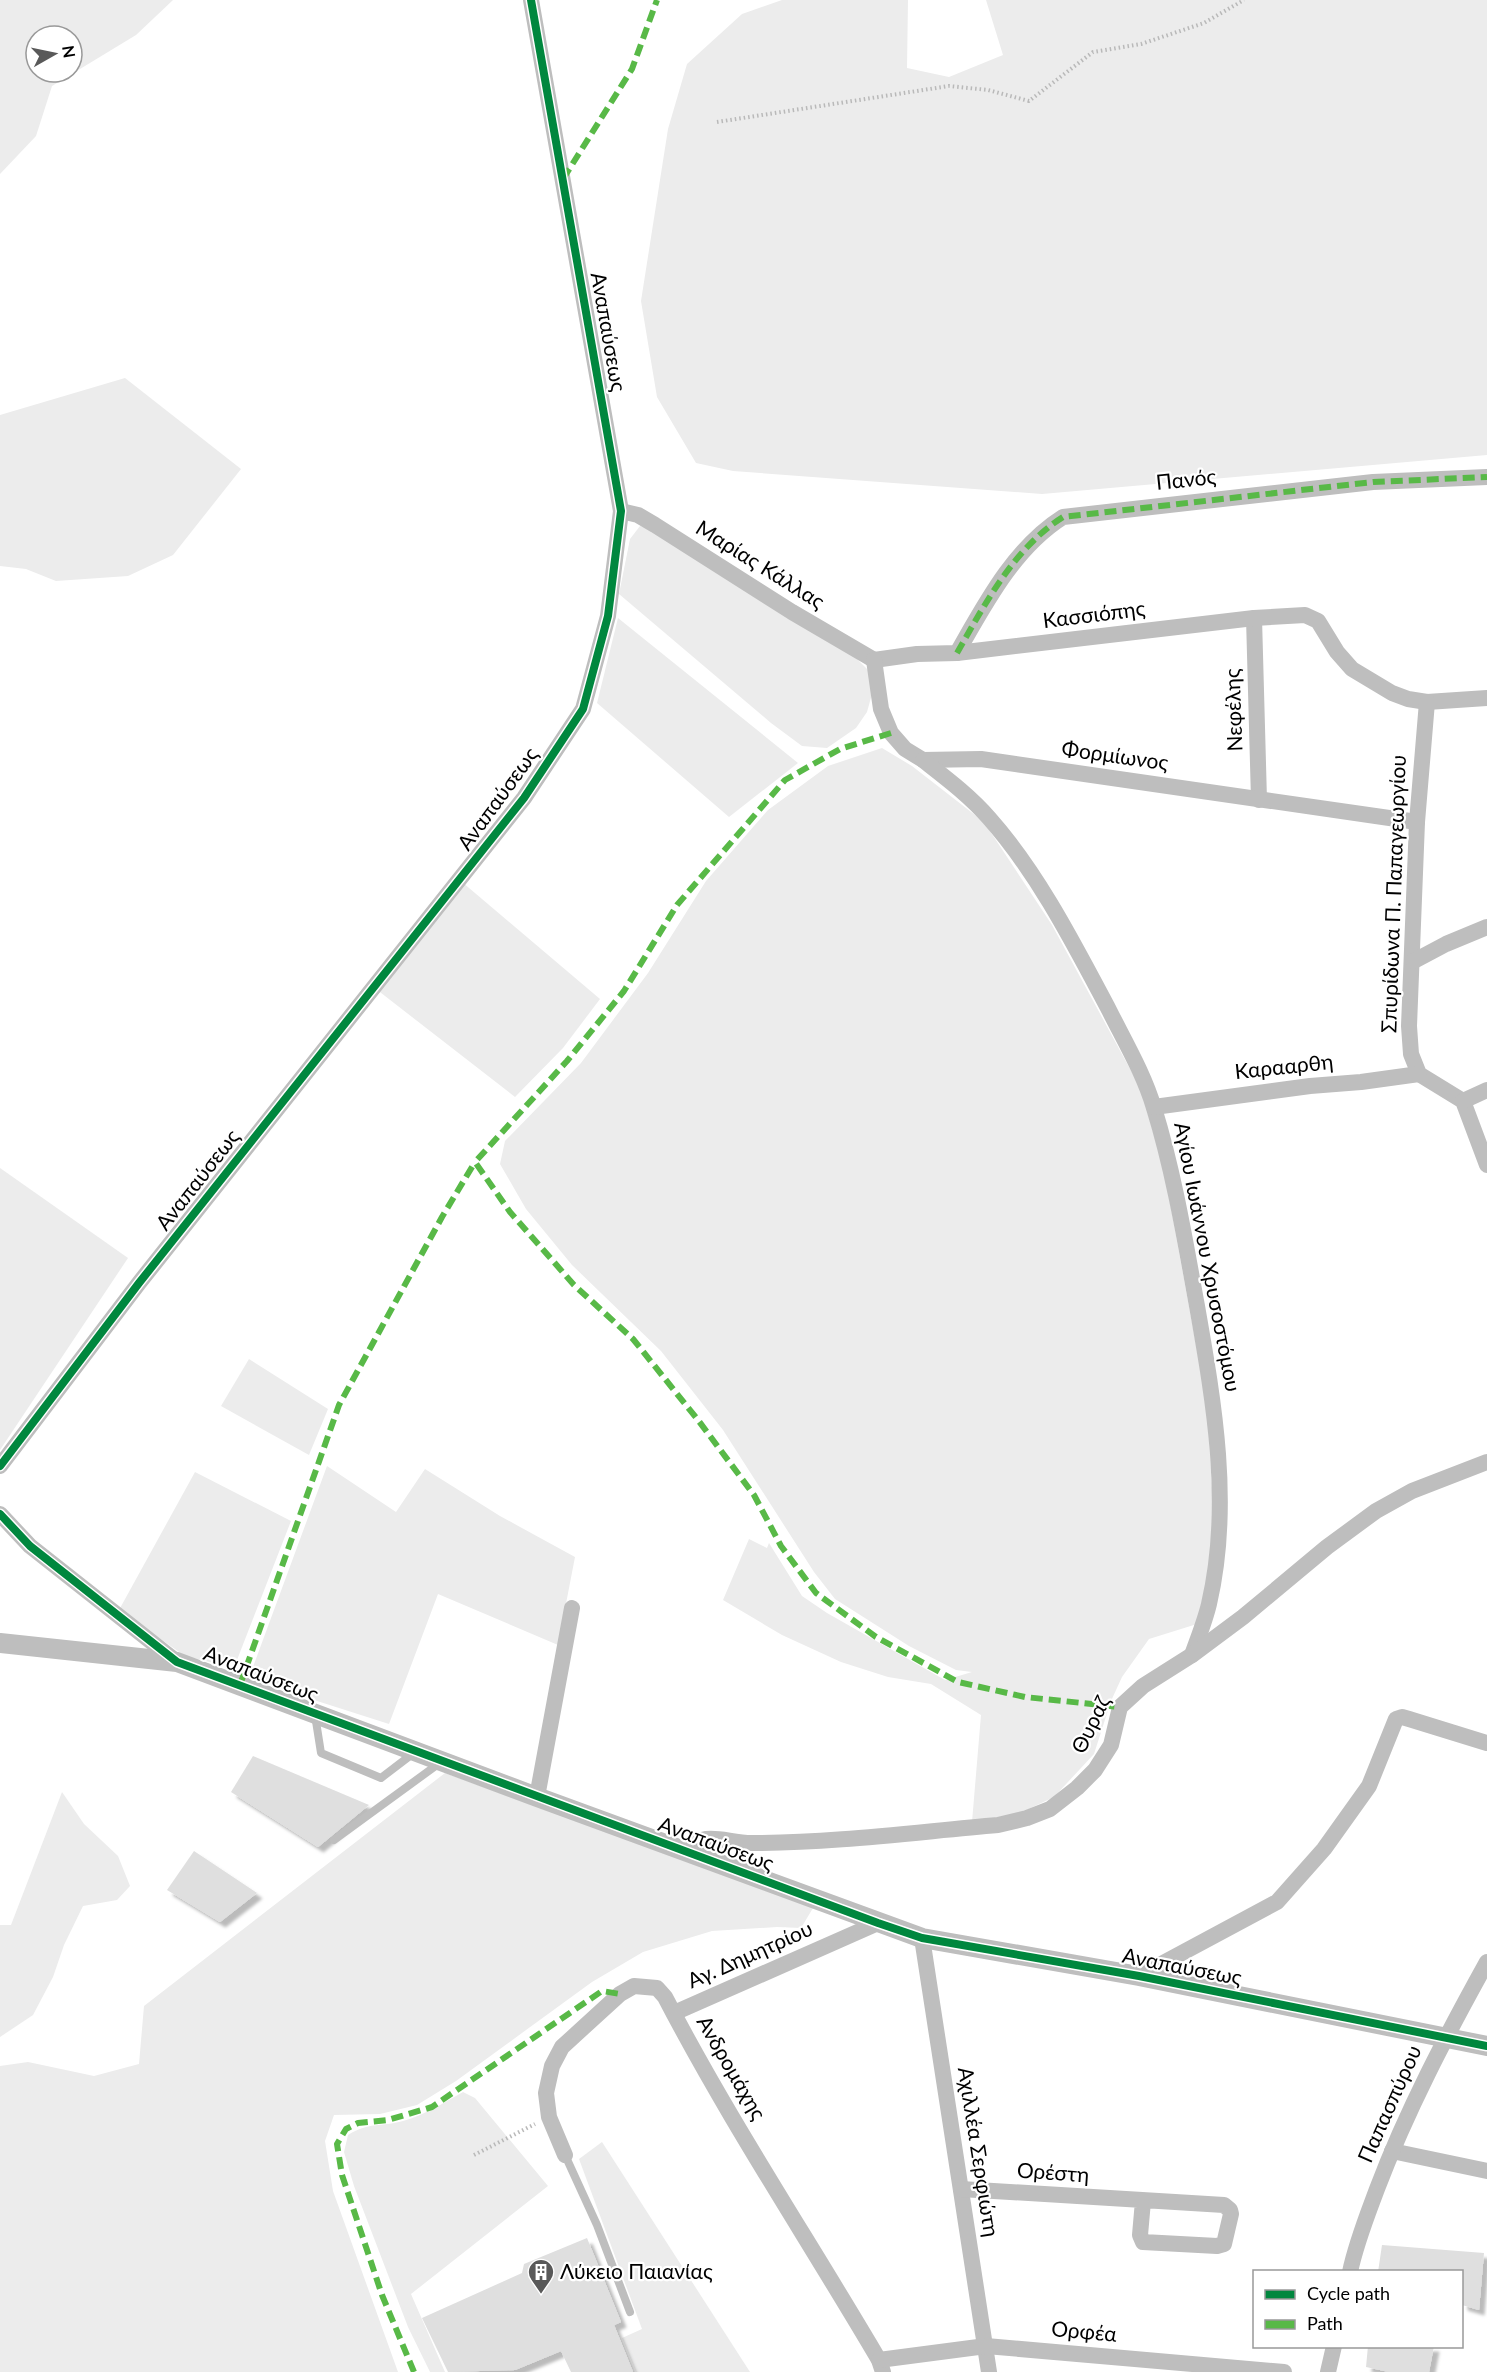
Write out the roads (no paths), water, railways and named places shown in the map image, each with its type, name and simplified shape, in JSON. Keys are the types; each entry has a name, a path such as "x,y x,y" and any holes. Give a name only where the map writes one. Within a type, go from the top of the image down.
{"street":[{"name":"Αναπαύσεως","path":"0,1466 139,1283 525,798 583,709 608,616 621,511 528,4"},
{"name":"Πανός","path":"957,653 1019,556 1049,526 1063,517 1373,482 1487,477"},
{"name":"Μαρίας Κάλλας","path":"621,511 638,515 655,525 792,612 874,660"},
{"name":"Κασσιόπης","path":"874,660 917,654 957,653 1254,618 1305,615 1318,621 1337,652 1352,669 1392,693 1408,699 1427,702"},
{"name":"Νεφέλης","path":"1254,618 1259,800"},
{"path":"874,660 881,708 891,733 905,749 923,760"},
{"path":"1427,702 1487,698"},
{"name":"Σπυρίδωνα Π. Παπαγεωργίου","path":"1419,1074 1411,1054 1409,1026 1417,822 1427,702"},
{"name":"Φορμίωνος","path":"923,760 981,759 1417,822"},
{"name":"Αγίου Ιωάννου Χρυσοστόμου","path":"923,760 965,794 991,820 1038,886 1096,985 1143,1078 1154,1107 1173,1176 1211,1389 1218,1445 1221,1523 1209,1604 1192,1655"},
{"path":"1413,961 1487,927"},
{"path":"1419,1074 1463,1101 1487,1165"},
{"name":"Καρααρθη","path":"1154,1107 1256,1092 1419,1074"},
{"path":"1463,1101 1487,1090"},
{"name":"Θυραζ","path":"683,1851 697,1840 706,1838 748,1843 789,1842 998,1825 1027,1818 1050,1809 1077,1788 1095,1770 1111,1745 1120,1707 1143,1686 1192,1655 1243,1617 1327,1547 1376,1511 1412,1491 1487,1462"},
{"name":"Αναπαύσεως","path":"0,1514 30,1546 177,1662 878,1923 922,1938 1139,1976 1487,2046"},
{"path":"537,1797 572,1608"},
{"path":"0,1643 177,1662"},
{"path":"1139,1976 1277,1902 1324,1849 1370,1786 1396,1719 1402,1717 1487,1743"},
{"name":"Αγ. Δημητρίου","path":"674,2013 878,1923"},
{"name":"Αχιλλέα Σερφιώτη","path":"922,1938 989,2372"},
{"name":"Παπασπύρου","path":"1350,2270 1355,2247 1392,2151 1446,2037 1487,1962"},
{"name":"Ανδρομάχης","path":"565,2155 549,2117 546,2093 552,2066 562,2047 620,1994 634,1986 657,1988 665,1997 757,2158 820,2259 881,2366"},
{"path":"1392,2151 1487,2171"},
{"name":"Ορέστη","path":"961,2189 1224,2205 1231,2214 1224,2244 1217,2246 1143,2242 1140,2235 1143,2201"},
{"name":"Ορφέα","path":"881,2366 986,2346 1284,2372"},
{"path":"1328,2372 1334,2348"}],"lane":[{"path":"315,1714 321,1753 381,1779 415,1752"},
{"path":"334,1840 441,1761"},
{"path":"565,2155 597,2225 630,2312"}],"place":[{"name":"Λύκειο Παιανίας","path":"541,2295"}]}
